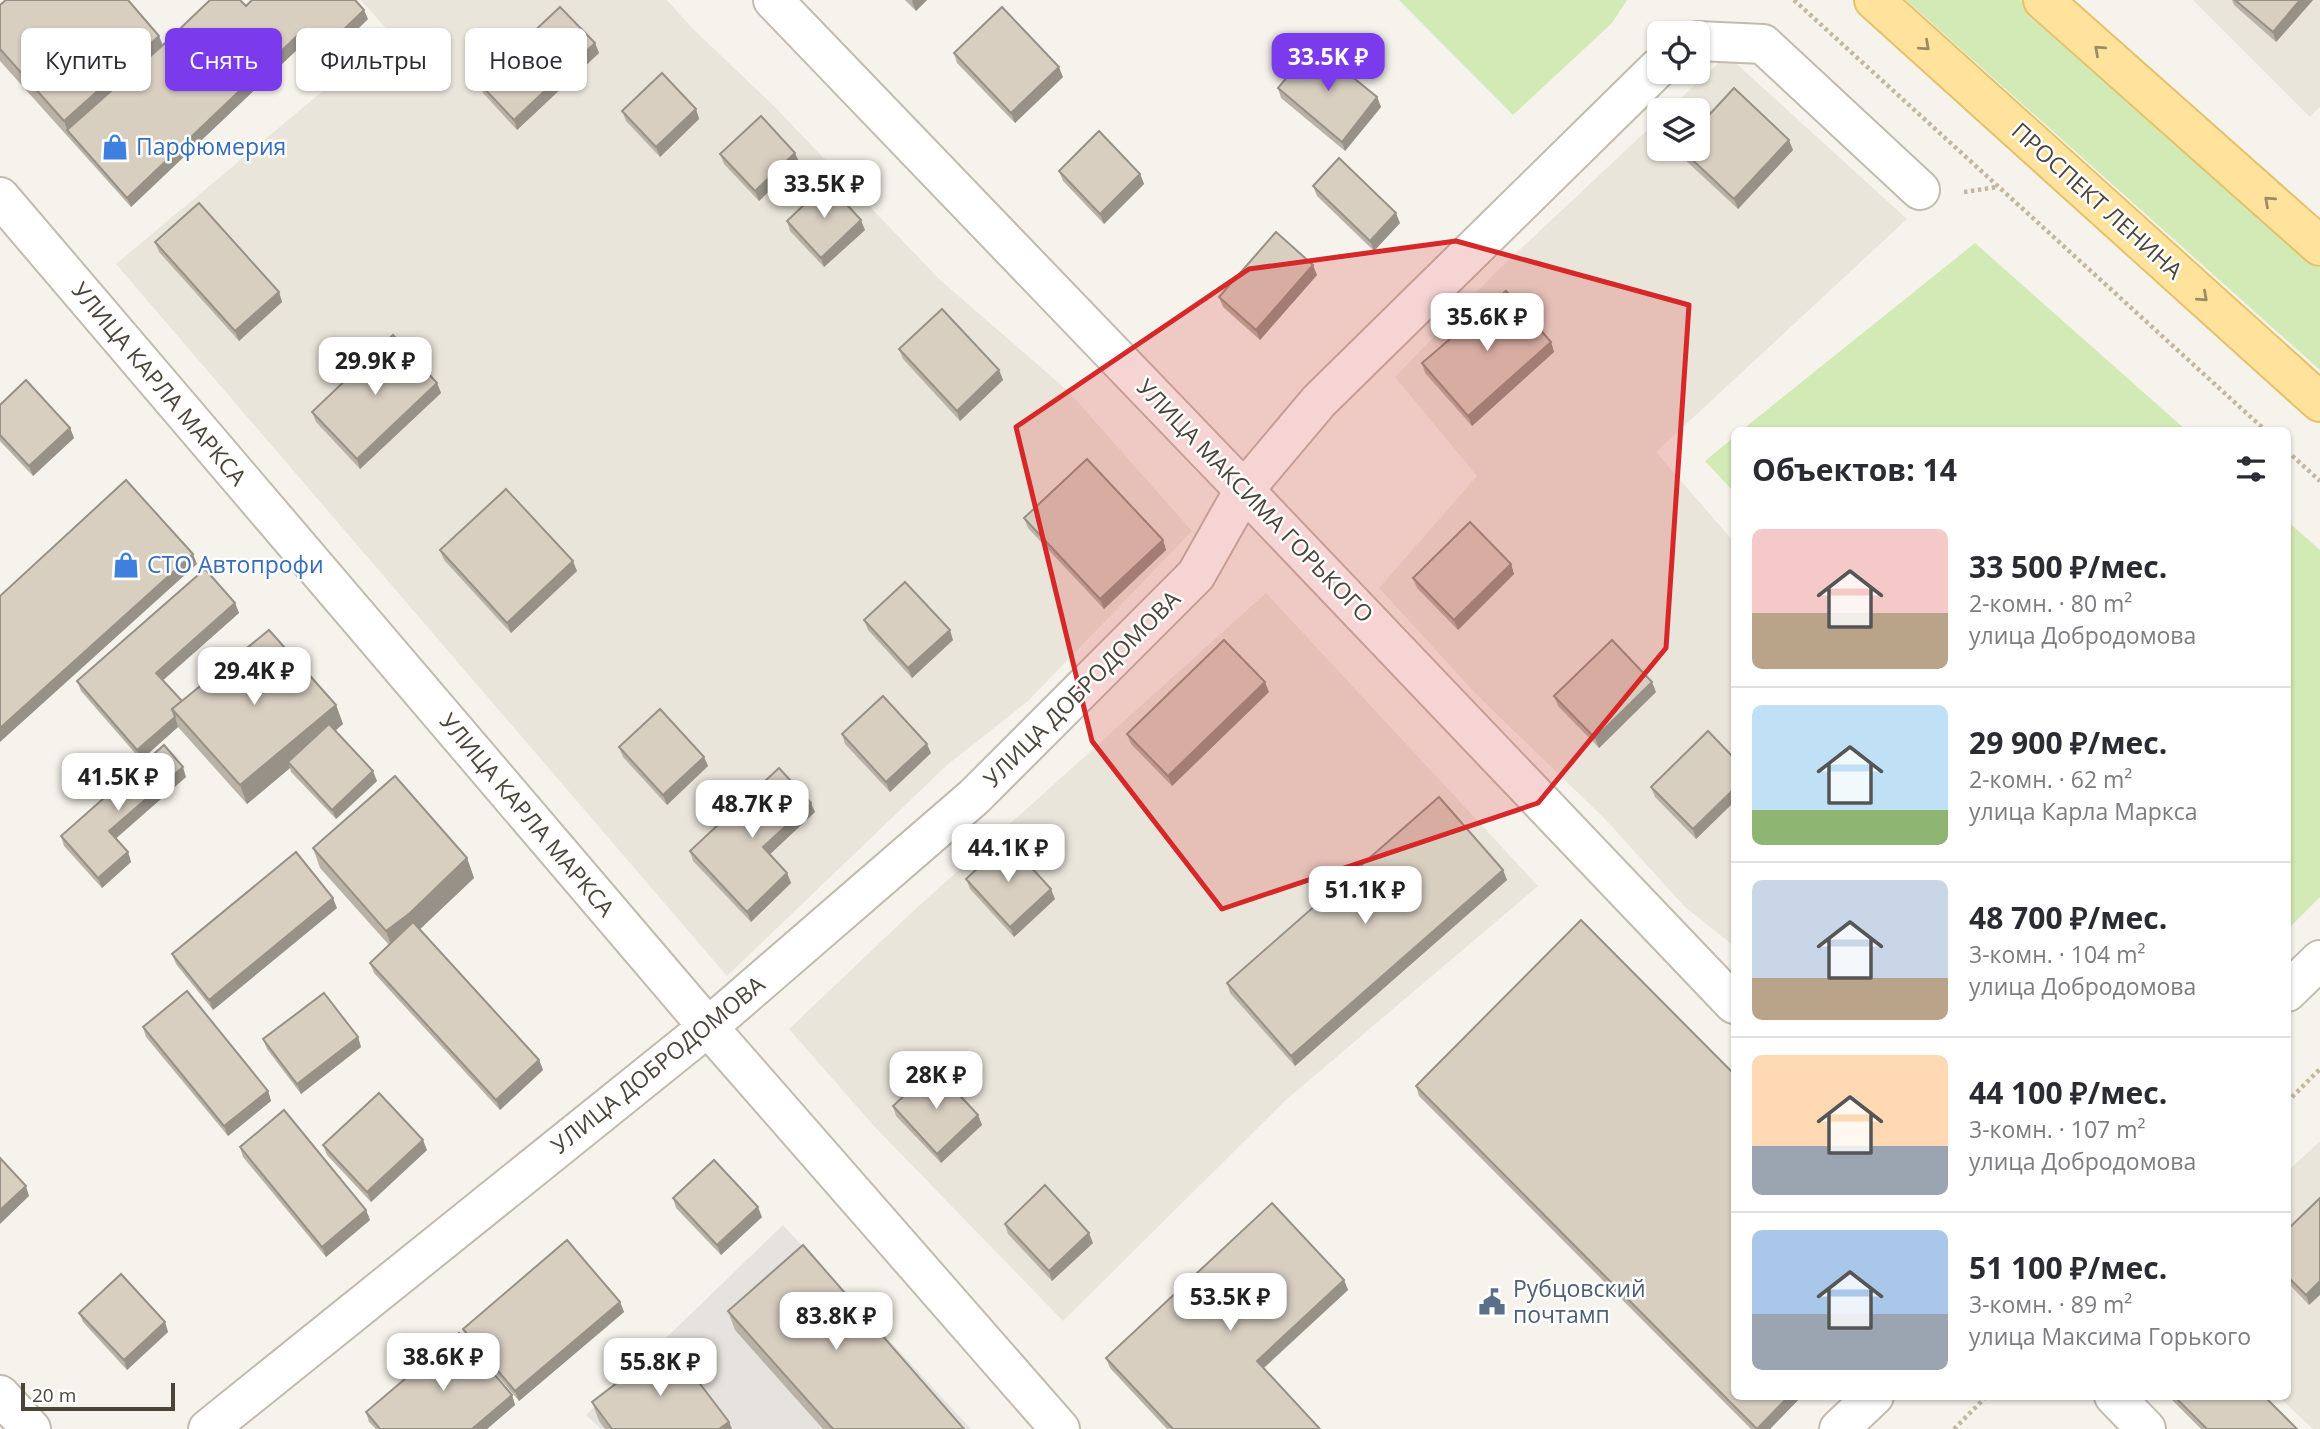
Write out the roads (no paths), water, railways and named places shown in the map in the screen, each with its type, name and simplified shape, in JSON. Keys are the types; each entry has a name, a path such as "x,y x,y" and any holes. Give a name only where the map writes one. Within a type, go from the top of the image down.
{"main road":[{"name":"ПРОСПЕКТ ЛЕНИНА","path":"1874,0 2320,402"},
{"path":"2043,0 2320,246"}],"street":[{"name":"УЛИЦА МАКСИМА ГОРЬКОГО","path":"773,0 1731,1001"},
{"path":"1710,42 1763,44 1920,190"},
{"name":"УЛИЦА ДОБРОДОМОВА","path":"208,1429 708,1027 974,797 1196,575 1244,490 1319,401 1647,79"},
{"name":"УЛИЦА КАРЛА МАРКСА","path":"0,197 708,1027 1060,1429"},
{"path":"2291,988 2320,960"},
{"path":"0,1395 31,1429"},
{"path":"1839,1429 1870,1400"},
{"path":"2118,1400 2146,1429"}],"place":[{"name":"Парфюмерия","path":"115,147"},
{"name":"СТО Автопрофи","path":"126,565"},
{"name":"Рубцовский почтамп","path":"1492,1302"}]}
